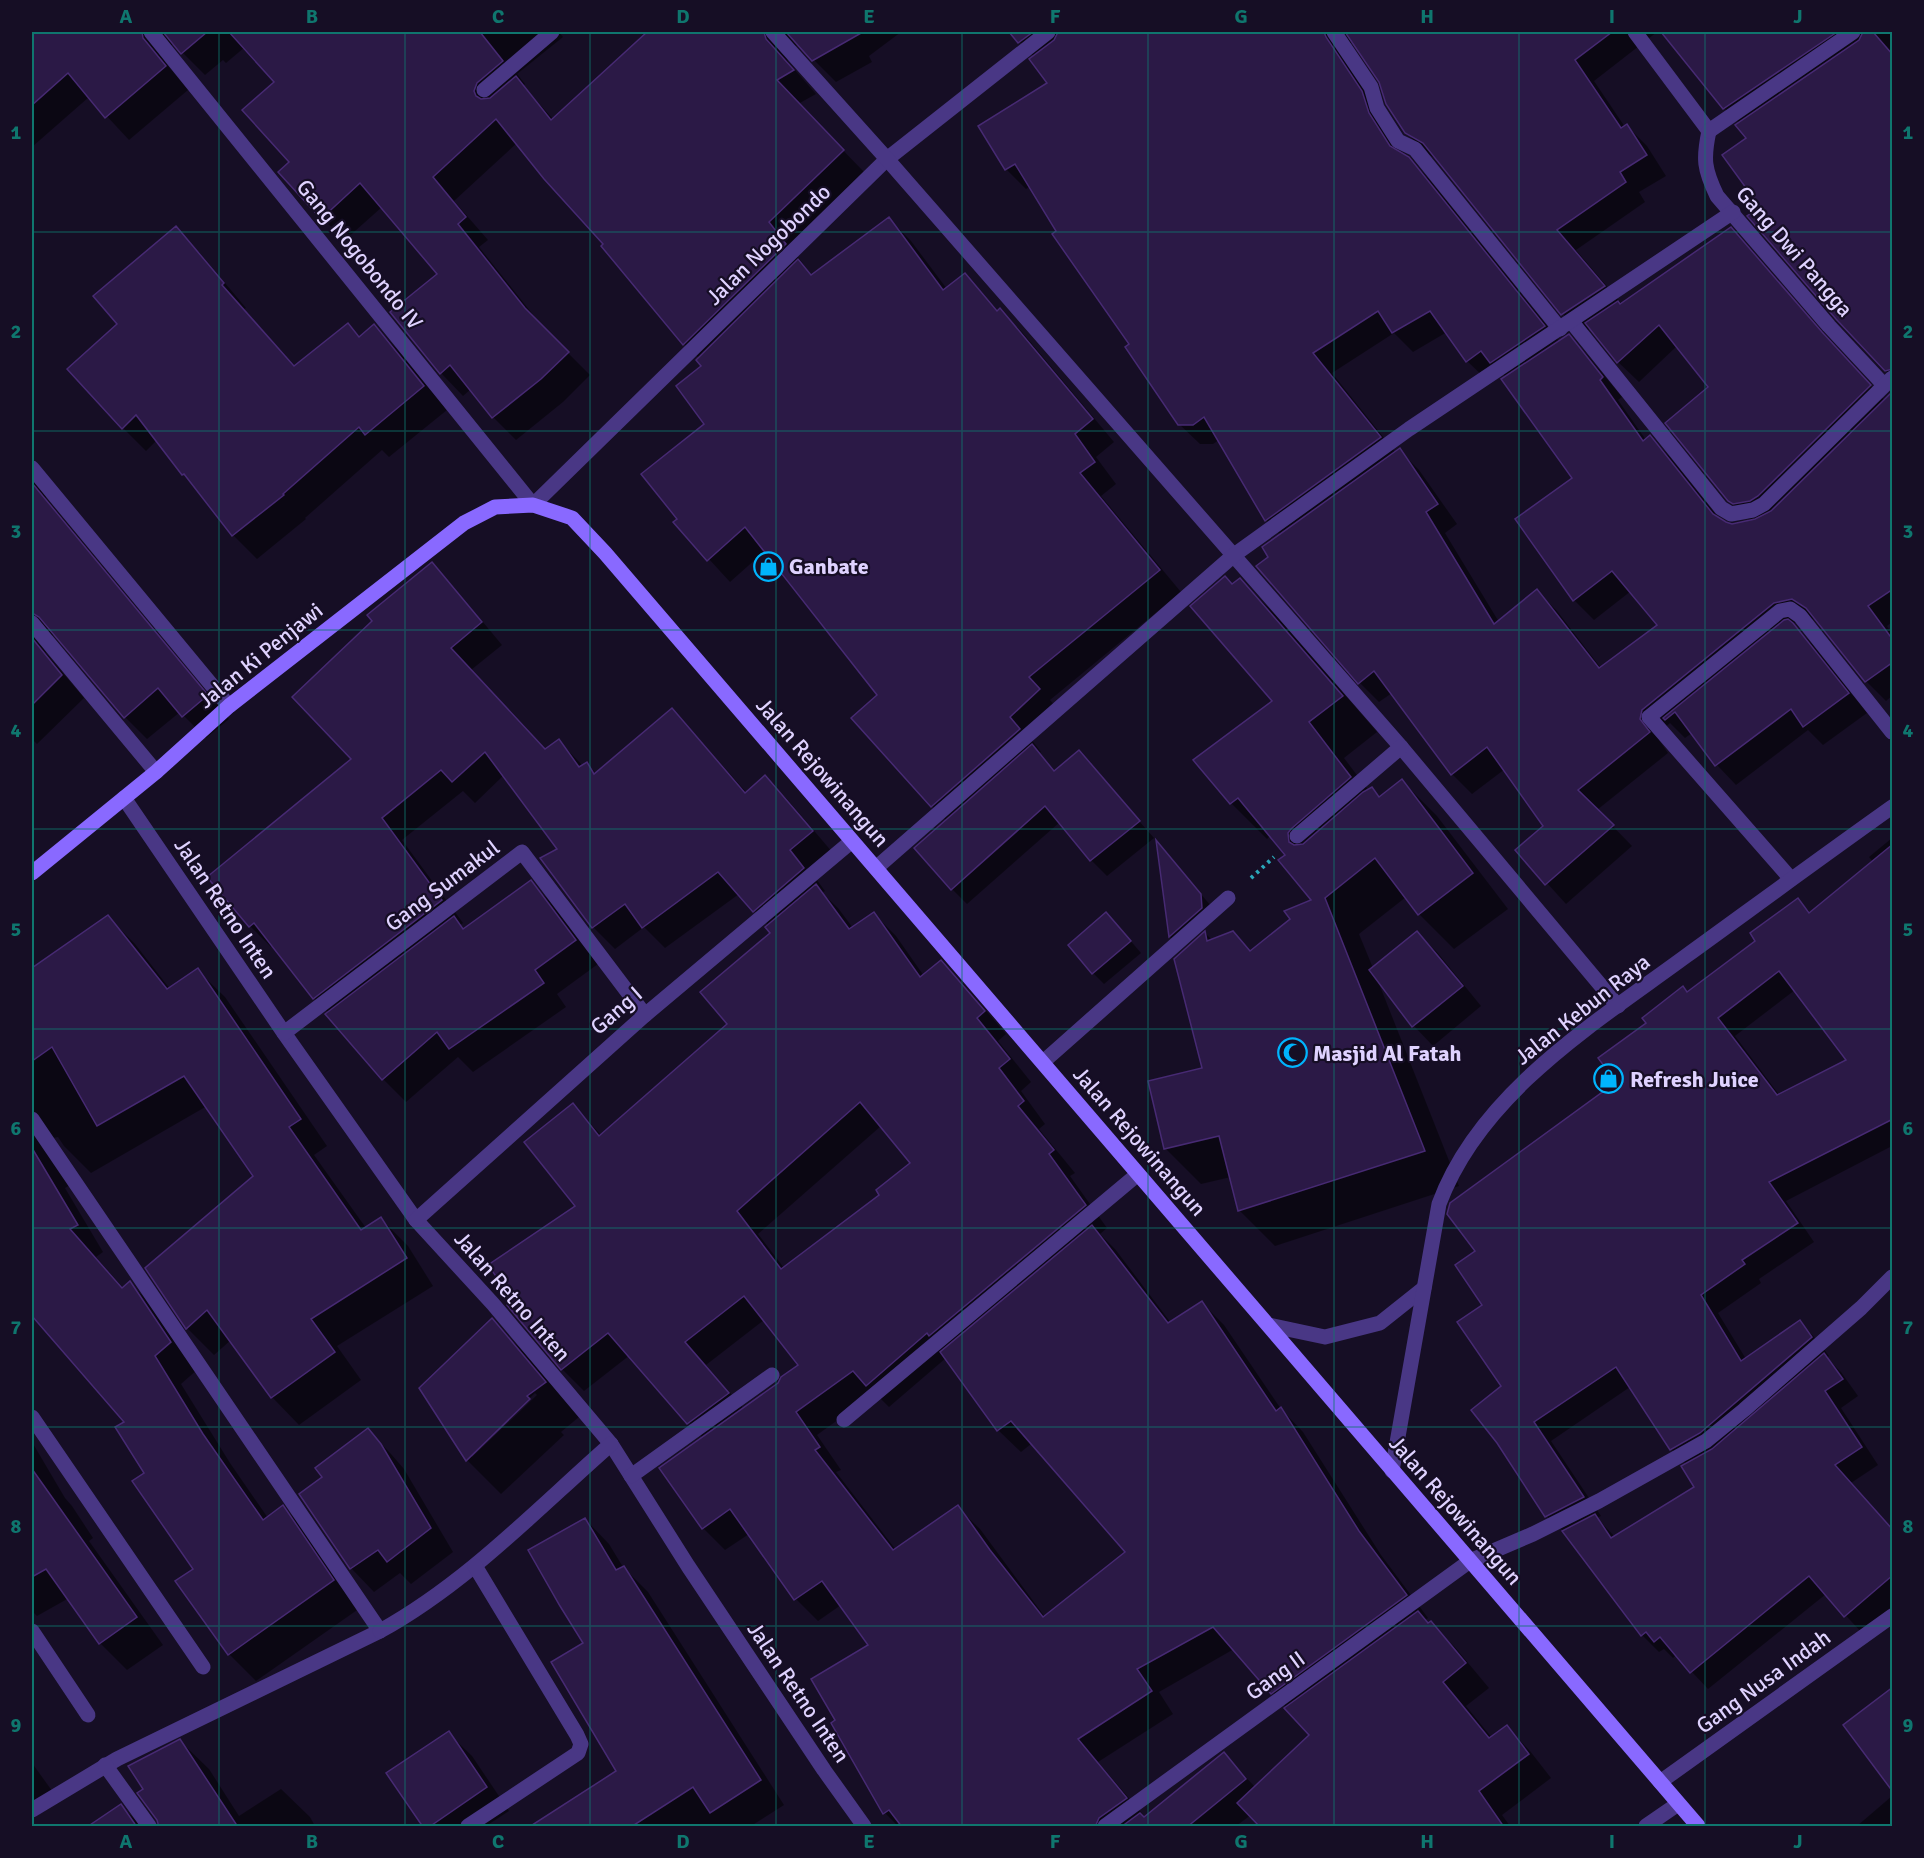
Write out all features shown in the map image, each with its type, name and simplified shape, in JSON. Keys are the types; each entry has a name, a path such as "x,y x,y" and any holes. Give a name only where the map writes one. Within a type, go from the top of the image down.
{"main road":[{"name":"Jalan Ki Penjawi","path":"32,873 156,772 229,706 464,523 495,507 533,505"},
{"name":"Jalan Rejowinangun","path":"533,505 572,518 605,553 1698,1827"}],"street":[{"name":"Gang Nogobondo IV","path":"152,32 533,505"},
{"path":"484,90 552,32"},
{"path":"773,32 887,159 1401,747 1618,1006"},
{"name":"Jalan Nogobondo","path":"533,505 887,159 1048,32"},
{"path":"1334,32 1371,87 1377,108 1398,141 1415,149 1721,508 1731,514 1753,510 1764,504 1888,381"},
{"path":"1635,32 1709,131 1853,32"},
{"name":"Gang Dwi Pangga","path":"1709,131 1704,156 1708,178 1717,196 1829,326 1888,381"},
{"path":"876,868 1234,555 1409,429 1733,212"},
{"path":"32,468 229,706"},
{"path":"1791,879 1649,717 1780,611 1790,609 1800,616 1893,732"},
{"path":"32,623 156,772"},
{"path":"1297,836 1401,747"},
{"name":"Jalan Retno Inten","path":"124,798 284,1033 416,1220 493,1304 610,1443 707,1595 864,1827"},
{"name":"Jalan Kebun Raya","path":"1392,1471 1437,1212 1449,1176 1484,1124 1541,1065 1791,879 1893,807"},
{"name":"Gang I","path":"416,1220 645,1014 852,841"},
{"name":"Gang Sumakul","path":"284,1033 522,852 645,1014"},
{"path":"1043,1062 1228,898"},
{"path":"32,1119 380,1631"},
{"path":"844,1420 1138,1174"},
{"name":"Gang II","path":"1105,1827 1470,1561 1533,1534 1599,1501 1706,1441 1861,1308 1893,1277"},
{"path":"1269,1326 1325,1337 1380,1323 1424,1288"},
{"path":"631,1476 772,1375"},
{"path":"32,1417 203,1667"},
{"path":"32,1810 105,1766 380,1631 431,1600 475,1566 610,1443"},
{"path":"468,1827 578,1753 581,1744 475,1566"},
{"name":"Gang Nusa Indah","path":"1660,1782 1893,1616"},
{"path":"32,1631 88,1715"},
{"path":"105,1766 149,1827"},
{"path":"1646,1827 1678,1804"}],"path":[{"path":"1228,898 1297,836"}],"building":[{"path":"32,32 142,32 143,38 166,66 105,118 68,73 32,105"},
{"path":"163,32 207,32 181,54"},
{"path":"229,32 480,32 503,61 477,83 474,91 476,96 481,99 490,98 516,76 551,120 647,32 764,32 766,39 794,70 777,80 844,150 769,222 786,244 683,345 601,246 603,244 544,179 496,119 433,177 466,217 458,224 525,308 569,352 541,379 492,418 450,365 440,374 390,312 437,274 360,183 321,219 278,172 289,162 242,110 274,82"},
{"path":"786,32 863,32 812,61"},
{"path":"1009,32 1033,32 1018,43"},
{"path":"1058,32 1324,32 1362,91 1369,113 1390,146 1409,157 1545,326 1490,363 1481,351 1466,362 1430,311 1392,333 1378,311 1313,353 1381,437 1265,521 1204,417 1193,425 1178,425 1125,347 1129,344 1052,234 1056,231 1015,164 1005,170 978,126 1047,83 1029,59 1054,40"},
{"path":"1345,32 1612,32 1575,60 1621,128 1627,124 1647,155 1620,172 1626,182 1557,230 1605,286 1561,315 1423,143 1405,133 1386,104 1379,82"},
{"path":"1661,32 1837,32 1723,109"},
{"path":"1863,32 1873,32 1893,55 1893,369 1885,371 1836,319 1747,216 1760,207 1722,155 1746,138 1735,125 1859,40"},
{"path":"889,217 943,290 965,273 997,311 1000,308 1093,419 1075,434 1095,462 1080,473 1160,570 1029,677 1040,689 1010,717 1020,729 931,807 851,718 877,695 745,527 707,561 673,522 677,519 641,474 704,424 676,386 701,366 696,360 798,259 811,275"},
{"path":"176,226 224,283 222,285 294,366 348,323 359,337 374,324 424,386 365,435 359,427 284,495 232,536 136,415 122,429 67,369 117,324 93,296"},
{"path":"1731,227 1871,385 1758,496 1750,501 1733,504 1728,501 1665,423 1708,387 1659,325 1617,363 1585,323 1618,301 1620,304"},
{"path":"1569,334 1603,377 1600,380 1643,441 1650,435 1713,514 1732,524 1755,519 1771,511 1893,391 1893,589 1868,606 1893,640 1893,662 1865,682 1806,608 1792,599 1774,603 1642,710 1640,719 1650,732 1578,790 1614,825 1545,885 1515,850 1543,826 1487,747 1451,775 1374,671 1358,684 1256,566 1268,557 1262,547 1400,448 1438,504 1426,512 1494,624 1537,589 1599,668 1657,625 1612,571 1573,601 1515,519 1572,478 1501,379"},
{"path":"32,483 208,695 182,717 158,688 124,718 39,617 32,613"},
{"path":"432,562 482,622 451,648 545,749 559,739 579,767 587,762 594,774 672,708 745,793 765,775 813,831 790,850 804,868 753,912 718,872 642,928 625,904 592,928 540,858 557,849 485,752 452,782 441,770 382,818 442,900 313,999 254,923 249,927 207,877 351,759 292,697 372,621 367,615"},
{"path":"1225,576 1232,584 1240,578 1343,696 1309,722 1351,777 1291,829 1288,833 1289,842 1294,845 1303,844 1363,792 1372,787 1379,797 1402,779 1473,873 1418,915 1375,858 1325,898 1425,1151 1238,1211 1219,1136 1164,1149 1148,1081 1202,1068 1174,959 1205,931 1207,941 1233,931 1250,951 1290,919 1284,911 1311,900 1278,860 1285,855 1238,798 1230,804 1193,760 1272,701 1190,606"},
{"path":"1788,619 1849,693 1803,727 1791,709 1715,766 1675,712 1665,720 1663,718"},
{"path":"32,638 62,675 32,705"},
{"path":"1032,744 1054,771 1079,750 1140,821 1090,861 1045,806 951,890 914,848"},
{"path":"1156,840 1201,894 1202,908 1169,937"},
{"path":"1893,844 1893,1119 1769,1182 1798,1223 1742,1260 1745,1264 1701,1295 1741,1361 1800,1320 1812,1337 1700,1433 1670,1450 1616,1367 1534,1422 1584,1497 1545,1517 1497,1443 1471,1410 1501,1386 1457,1322 1482,1305 1455,1265 1475,1251 1447,1214 1450,1203 1616,1082 1598,1058 1646,1023 1642,1018 1683,986 1687,992 1755,941 1750,933 1798,898 1809,913","holes":["1779,971 1846,1060 1777,1095 1718,1018"]},
{"path":"531,880 576,940 535,970 544,983 449,1049 437,1032 382,1080 325,1014 454,916 463,929"},
{"path":"816,884 849,929 874,912 920,977 941,960 985,1011 977,1018 1010,1059 999,1068 1024,1101 1018,1106 1054,1150 1049,1154 1086,1205 929,1336 927,1333 866,1386 853,1371 796,1412 820,1447 815,1450 893,1550 958,1505 1043,1617 1125,1552 1011,1421 997,1431 940,1352 1092,1225 1168,1323 1202,1301 1276,1411 1281,1407 1359,1531 1407,1595 1271,1694 1213,1627 1137,1669 1152,1691 1078,1739 1127,1798 1099,1818 1095,1827 902,1827 889,1810 883,1814 831,1723 835,1720 811,1679 868,1645 822,1581 794,1600 730,1509 702,1529 659,1468 778,1383 781,1377 798,1365 744,1296 685,1342 729,1393 687,1424 608,1333 561,1370 507,1305 512,1299 488,1265 575,1206 524,1142 573,1103 599,1136 727,1024 700,992 770,933 765,927","holes":["860,1102 910,1163 876,1190 879,1195 781,1269 737,1211"]},
{"path":"1106,912 1131,941 1092,974 1068,945"},
{"path":"108,915 167,989 198,968 301,1119 289,1127 361,1230 381,1217 407,1258 311,1319 335,1352 271,1398 207,1310 186,1329 145,1268 253,1176 184,1076 97,1126 52,1047 32,1061 32,968"},
{"path":"1417,931 1463,986 1412,1027 1369,970"},
{"path":"32,1148 78,1225 70,1229 122,1288 130,1281 171,1342 155,1356 203,1434 263,1520 283,1505 334,1580 228,1655 175,1581 193,1569 132,1481 144,1473 115,1427 124,1422 32,1316"},
{"path":"492,1318 546,1382 527,1396 530,1399 466,1461 419,1388"},
{"path":"1824,1353 1843,1379 1825,1391 1862,1447 1835,1465 1893,1530 1893,1575 1844,1617 1809,1576 1690,1673 1660,1637 1654,1642 1646,1632 1641,1636 1562,1531 1595,1514 1611,1538 1694,1487 1681,1466 1712,1449"},
{"path":"368,1428 381,1444 431,1528 387,1562 378,1550 350,1569 299,1494 322,1477 315,1468"},
{"path":"32,1469 137,1617 99,1644 46,1569 32,1577"},
{"path":"585,1518 616,1570 624,1566 761,1780 710,1813 693,1787 631,1827 529,1827 616,1771 551,1662 583,1643 528,1550"},
{"path":"1418,1611 1428,1623 1431,1621 1466,1663 1443,1682 1489,1738 1507,1725 1529,1754 1479,1791 1504,1827 1260,1827 1237,1803 1309,1735 1284,1708"},
{"path":"1893,1687 1893,1792 1843,1725"},
{"path":"449,1731 487,1787 429,1827 423,1827 386,1773"},
{"path":"180,1739 238,1827 159,1827 157,1820 137,1793 143,1789 128,1766"},
{"path":"1224,1752 1246,1779 1187,1827 1121,1827 1140,1813 1144,1817"},
{"path":"121,1804 137,1827 87,1827"}],"place":[{"name":"Ganbate","path":"768,566"},
{"name":"Masjid Al Fatah","path":"1292,1053"},
{"name":"Refresh Juice","path":"1609,1079"}]}
